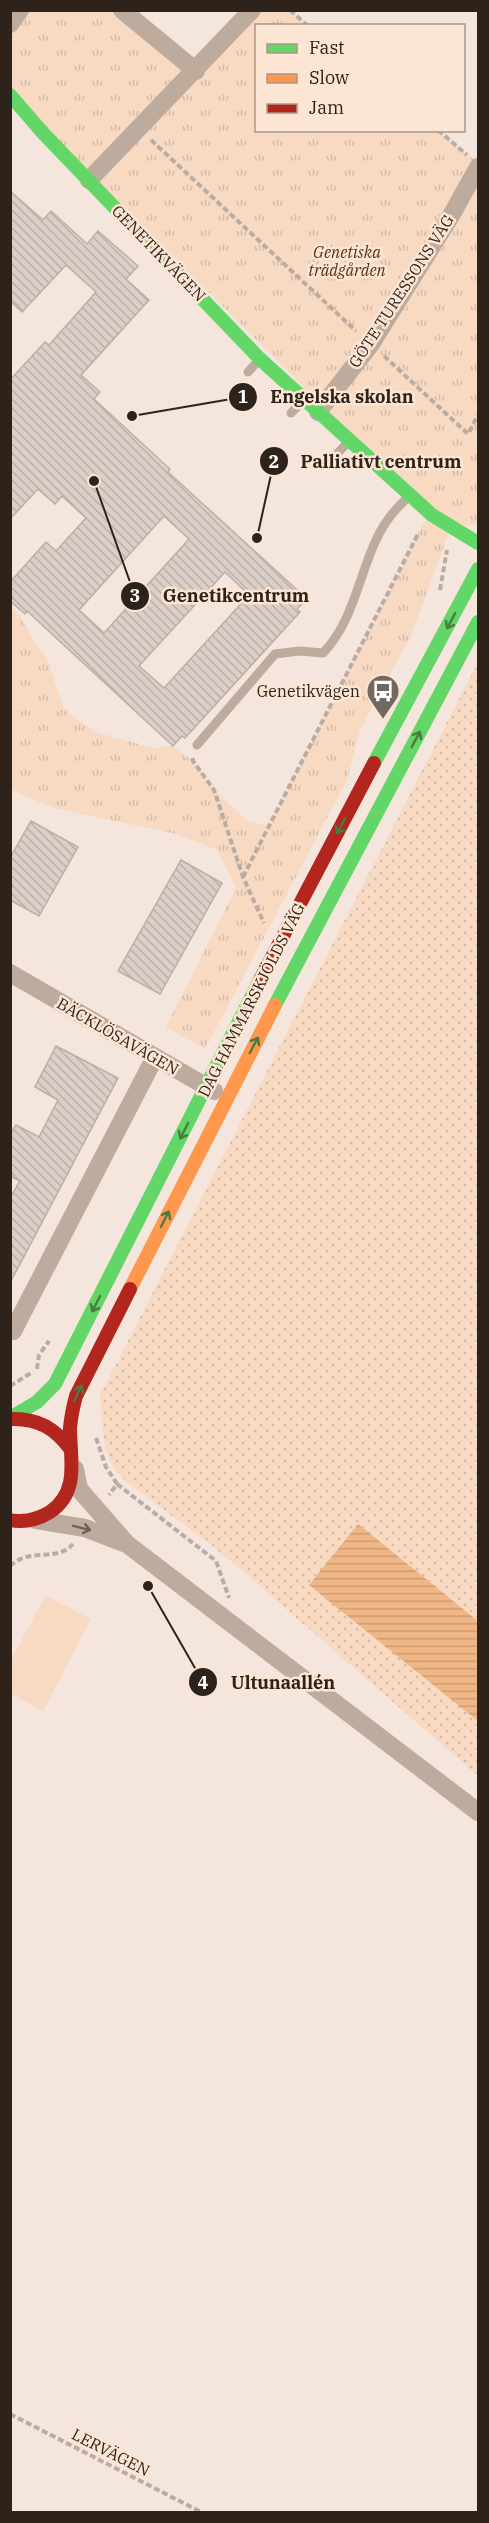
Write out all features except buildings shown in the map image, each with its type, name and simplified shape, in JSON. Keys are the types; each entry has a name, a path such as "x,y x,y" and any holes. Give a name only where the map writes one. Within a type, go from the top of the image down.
{"main road":[{"name":"GENETIKVÄGEN","path":"10,95 260,359 432,515 478,543"},
{"name":"DAG HAMMARSKJÖLDS VÄG","path":"10,1419 37,1402 55,1384 280,940 478,569"},
{"name":"DAG HAMMARSKJÖLDS VÄG","path":"10,1535 31,1521 52,1512 66,1499 72,1485 70,1408 226,1098 478,622"},
{"name":"DAG HAMMARSKJÖLDS VÄG","path":"10,1419 25,1418 47,1424 61,1435 73,1459"},
{"path":"10,1520 31,1521"}],"street":[{"path":"10,24 20,10"},
{"path":"122,10 196,71"},
{"path":"89,180 252,10"},
{"name":"GÖTE TURESSONS VÄG","path":"318,412 371,344 452,214 474,162"},
{"name":"BÄCKLÖSAVÄGEN","path":"10,973 226,1098"},
{"path":"10,1331 13,1330 155,1057"},
{"path":"73,1459 79,1489 126,1544 478,1812"},
{"path":"31,1521 85,1528 126,1544"}],"lane":[{"path":"248,372 260,359"},
{"path":"291,413 304,399"},
{"path":"336,455 350,440"},
{"path":"197,745 275,654 298,651 323,653 336,640 388,519 410,495"}],"path":[{"path":"290,10 306,24"},
{"path":"139,130 468,434 478,415"},
{"path":"440,132 474,162"},
{"path":"243,877 423,524 432,515"},
{"path":"440,590 452,527"},
{"path":"197,745 193,760 214,790 243,877 265,925"},
{"path":"10,1386 37,1370"},
{"path":"96,1435 106,1467 117,1484 216,1561 231,1604"},
{"path":"98,1510 117,1484"},
{"path":"10,1566 23,1558 47,1556 68,1550 85,1528"},
{"name":"LERVÄGEN","path":"10,2414 201,2512"}],"green space":[{"name":"Genetiska trädgården","path":"20,11 122,11 196,71 252,11 290,11 307,24 255,24 255,132 439,132 478,163 478,525 451,527 410,638 360,730 347,780 205,1049 166,1027 236,887 217,850 176,834 54,808 11,790 10,604 47,658 63,706 77,719 99,733 153,748 173,746 193,761 214,790 248,821 269,826 423,524 432,515 11,95 11,24"},
{"path":"478,662 478,1776 224,1555 124,1480 106,1450 100,1395"},
{"path":"45,1595 91,1619 43,1711 11,1694 11,1661"}],"shaded area":[{"path":"358,1524 478,1621 478,1721 309,1585"}],"traffic: fast":[{"path":"10,95 43,133 260,359 432,515 478,543"},
{"path":"374,763 478,569"},
{"path":"275,1005 478,622"},
{"path":"10,1418 37,1402 55,1384 261,978"}],"traffic: slow":[{"path":"130,1289 275,1005"}],"traffic: jam":[{"path":"261,978 374,763"},
{"path":"10,1520 26,1521 40,1517 50,1512 66,1495 70,1485 72,1463 70,1428 76,1396 130,1289"},
{"path":"10,1419 29,1420 45,1426 59,1436 71,1450"}],"place":[{"name":"Engelska skolan","path":"132,416"},
{"name":"Genetikcentrum","path":"94,481"},
{"name":"Palliativt centrum","path":"257,538"},
{"name":"Genetikvägen","path":"383,720"},
{"name":"Ultunaallén","path":"148,1586"}]}
